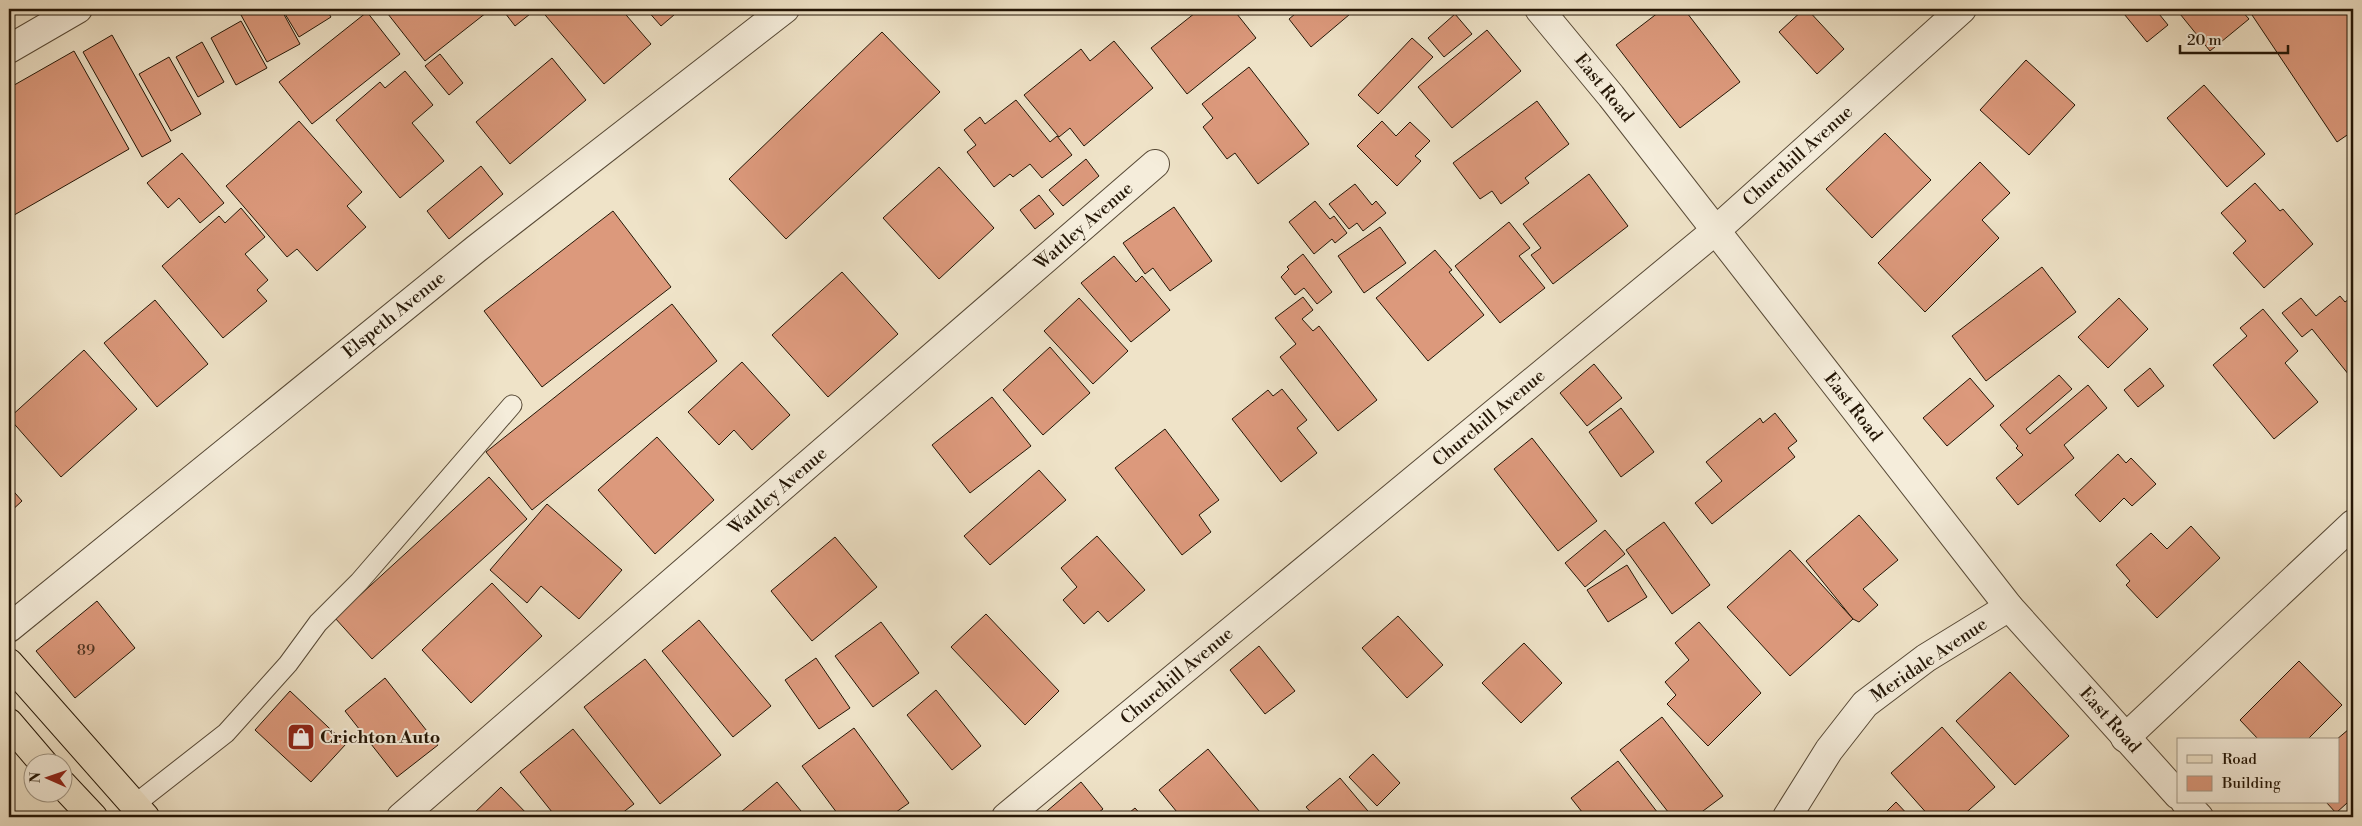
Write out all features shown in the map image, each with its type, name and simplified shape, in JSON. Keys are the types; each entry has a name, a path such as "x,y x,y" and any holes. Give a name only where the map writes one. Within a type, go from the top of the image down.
{"main road":[{"path":"9,663 140,811"},
{"path":"9,723 35,754"},
{"path":"72,795 93,817"}],"street":[{"path":"9,49 78,9"},
{"name":"Elspeth Avenue","path":"9,628 476,249 785,9"},
{"name":"East Road","path":"1539,9 1612,96 2009,607 2177,794"},
{"name":"Churchill Avenue","path":"1006,817 1715,231 1962,9"},
{"name":"Wattley Avenue","path":"401,817 1155,164"},
{"path":"2125,738 2353,524"},
{"name":"Meridale Avenue","path":"1787,817 1829,750 1865,704 1926,658 2009,607"},
{"path":"2187,804 2199,817"}],"lane":[{"path":"140,811 226,733 288,664 318,623 358,582 512,405"}],"building":[{"path":"253,9 281,9 300,44 267,62 241,15"},
{"path":"282,9 326,9 331,17 299,37"},
{"path":"384,9 491,9 425,61"},
{"path":"502,9 534,9 535,10 515,26"},
{"path":"540,9 621,9 651,44 604,84"},
{"path":"646,9 681,9 661,26"},
{"path":"1200,9 1233,9 1256,38 1187,94 1151,48"},
{"path":"1301,9 1356,9 1311,47 1289,19"},
{"path":"1663,9 1684,9 1740,82 1680,128 1616,45"},
{"path":"1804,9 1807,9 1844,49 1817,74 1779,32"},
{"path":"2120,9 2155,9 2168,25 2147,42"},
{"path":"2176,9 2240,9 2249,19 2210,51"},
{"path":"2248,9 2353,9 2353,131 2337,142"},
{"path":"367,12 400,54 312,124 279,82"},
{"path":"1455,14 1472,34 1444,57 1428,38"},
{"path":"241,21 267,68 236,85 211,38"},
{"path":"1487,30 1521,71 1452,128 1418,87"},
{"path":"882,32 940,92 786,239 729,179"},
{"path":"112,35 171,141 142,157 83,52"},
{"path":"1412,38 1433,57 1378,114 1358,95"},
{"path":"1114,41 1153,88 1084,146 1070,128 1059,137 1024,95 1081,49 1090,61"},
{"path":"202,42 224,82 198,97 176,57"},
{"path":"74,51 129,149 9,218 9,88"},
{"path":"440,54 463,83 449,95 425,66"},
{"path":"169,57 201,114 171,131 139,74"},
{"path":"552,58 586,100 510,164 476,122"},
{"path":"2026,60 2075,105 2029,155 1980,110"},
{"path":"1249,67 1309,144 1258,184 1235,153 1227,159 1203,127 1213,118 1202,104"},
{"path":"405,71 433,105 412,123 444,161 400,198 336,120 380,82 385,88"},
{"path":"2204,85 2265,154 2227,187 2167,118"},
{"path":"1016,100 1050,142 1057,136 1072,155 1042,178 1030,164 1013,177 1010,174 994,187 967,152 976,145 964,130 980,117 985,124"},
{"path":"1537,101 1569,144 1525,178 1529,183 1501,204 1492,191 1480,199 1453,163"},
{"path":"299,121 362,192 347,206 366,227 317,271 297,249 287,257 226,186"},
{"path":"1382,121 1396,136 1410,122 1430,141 1415,156 1421,161 1397,186 1357,146"},
{"path":"1885,133 1931,180 1872,238 1826,189"},
{"path":"182,153 224,203 200,223 179,198 168,208 147,183"},
{"path":"1086,159 1099,176 1063,206 1049,190"},
{"path":"1980,162 2010,193 1982,220 1999,238 1925,312 1878,263"},
{"path":"481,166 503,194 449,239 427,211"},
{"path":"939,167 994,228 939,279 883,218"},
{"path":"1589,174 1628,226 1553,284 1531,255 1541,248 1523,224"},
{"path":"2255,183 2280,211 2283,209 2313,244 2264,288 2233,253 2246,241 2221,213"},
{"path":"1355,184 1372,205 1376,201 1386,213 1363,231 1357,223 1349,229 1329,204"},
{"path":"1039,195 1054,214 1035,229 1020,210"},
{"path":"1315,201 1330,219 1334,216 1347,233 1335,243 1332,239 1314,254 1289,222"},
{"path":"1174,207 1212,261 1170,291 1153,268 1145,274 1123,243"},
{"path":"241,208 265,237 245,254 268,280 257,290 267,301 223,338 162,266 219,216 225,223"},
{"path":"613,211 671,287 542,387 484,311"},
{"path":"1509,222 1530,248 1519,256 1545,288 1500,323 1455,266"},
{"path":"1380,227 1406,263 1364,293 1338,256"},
{"path":"1435,250 1452,270 1449,272 1484,315 1428,361 1376,298"},
{"path":"1303,254 1332,292 1317,304 1304,288 1295,295 1281,277 1289,269 1287,267"},
{"path":"1114,256 1136,282 1142,276 1170,310 1131,342 1081,283"},
{"path":"2042,267 2076,312 1986,381 1952,336"},
{"path":"842,272 898,334 828,397 772,335"},
{"path":"2340,296 2345,302 2353,296 2353,380 2312,329 2302,337 2282,313 2301,298 2316,316"},
{"path":"1303,297 1313,310 1302,319 1313,331 1319,326 1377,400 1338,431 1280,357 1296,344 1275,318"},
{"path":"1079,298 1128,351 1093,384 1044,331"},
{"path":"2119,298 2148,329 2108,368 2078,337"},
{"path":"155,300 208,364 157,407 104,343"},
{"path":"672,304 717,361 532,510 486,452"},
{"path":"2263,309 2298,351 2285,363 2318,402 2274,439 2213,365 2247,336 2240,328"},
{"path":"1050,347 1090,393 1043,435 1003,390"},
{"path":"84,350 137,409 61,477 9,418"},
{"path":"742,362 790,415 752,450 734,430 719,445 688,412"},
{"path":"1594,364 1622,398 1587,426 1560,393"},
{"path":"2150,368 2164,386 2138,407 2124,390"},
{"path":"2059,375 2072,389 2026,429 2030,434 2088,385 2107,408 2064,445 2074,458 2018,505 1996,478 2023,455 2016,448 2018,446 2000,425"},
{"path":"1970,378 1994,406 1947,446 1923,418"},
{"path":"1282,389 1307,420 1297,428 1317,453 1281,482 1232,419 1268,390 1273,396"},
{"path":"992,397 1031,446 970,493 932,445"},
{"path":"1621,408 1654,452 1621,477 1589,432"},
{"path":"1775,413 1797,441 1788,448 1795,457 1712,524 1695,503 1722,481 1706,462 1760,418 1763,423"},
{"path":"1165,429 1219,500 1199,515 1211,532 1182,555 1115,468"},
{"path":"657,437 714,500 655,554 598,490"},
{"path":"1532,438 1597,521 1558,551 1494,469"},
{"path":"2118,454 2126,463 2131,458 2156,484 2132,506 2124,498 2100,522 2075,495"},
{"path":"1039,470 1066,500 990,565 964,536"},
{"path":"489,477 527,519 372,659 335,618"},
{"path":"9,486 22,501 9,513"},
{"path":"547,504 622,570 579,619 541,586 527,603 490,570"},
{"path":"1859,515 1898,560 1863,589 1878,605 1859,622 1853,619 1806,561"},
{"path":"1664,522 1710,585 1672,614 1626,550"},
{"path":"2191,526 2220,558 2157,618 2126,585 2130,581 2116,565 2151,533 2167,549"},
{"path":"1605,530 1625,554 1585,587 1565,563"},
{"path":"1097,536 1145,590 1108,622 1098,611 1084,624 1063,600 1077,587 1061,568"},
{"path":"835,537 877,587 812,641 771,591"},
{"path":"1790,550 1853,619 1790,676 1727,607"},
{"path":"1627,565 1647,597 1608,622 1587,590"},
{"path":"492,583 542,636 471,703 422,650"},
{"path":"97,601 135,648 75,698 36,651"},
{"path":"986,614 1059,691 1025,725 951,647"},
{"path":"1398,616 1443,665 1407,698 1362,648"},
{"path":"699,620 771,706 733,737 662,651"},
{"path":"881,622 919,673 873,707 835,656"},
{"path":"1699,622 1761,693 1708,746 1667,704 1676,695 1665,682 1689,660 1675,643"},
{"path":"1524,643 1562,683 1521,723 1482,683"},
{"path":"1259,646 1295,691 1265,714 1230,670"},
{"path":"816,658 850,708 819,729 785,680"},
{"path":"645,659 721,755 660,804 584,707"},
{"path":"2299,661 2342,705 2309,738 2257,738 2240,720"},
{"path":"2010,672 2069,736 2015,785 1956,721"},
{"path":"385,678 438,745 397,777 345,711"},
{"path":"936,690 981,746 952,770 907,715"},
{"name":"Crichton Auto","path":"290,691 346,744 311,782 255,730"},
{"path":"1662,717 1723,796 1695,817 1672,817 1620,750"},
{"path":"1942,727 1995,787 1961,817 1930,817 1891,773"},
{"path":"854,728 909,803 889,817 840,817 802,766"},
{"path":"573,729 634,804 617,817 556,817 520,772"},
{"path":"2349,729 2353,734 2353,811 2347,803 2336,813 2328,804 2340,804 2340,738 2338,738"},
{"path":"1208,749 1264,817 1181,817 1159,790"},
{"path":"1373,754 1400,783 1377,806 1349,777"},
{"path":"1618,761 1661,817 1586,817 1571,798"},
{"path":"1340,778 1373,817 1315,817 1306,807"},
{"path":"777,782 806,817 735,817"},
{"path":"1081,782 1103,809 1093,817 1040,817"},
{"path":"501,787 530,817 470,817"},
{"path":"1896,802 1910,817 1881,817"},
{"path":"1135,808 1143,817 1124,817"}],"place":[{"name":"Crichton Auto","path":"301,737"}]}
